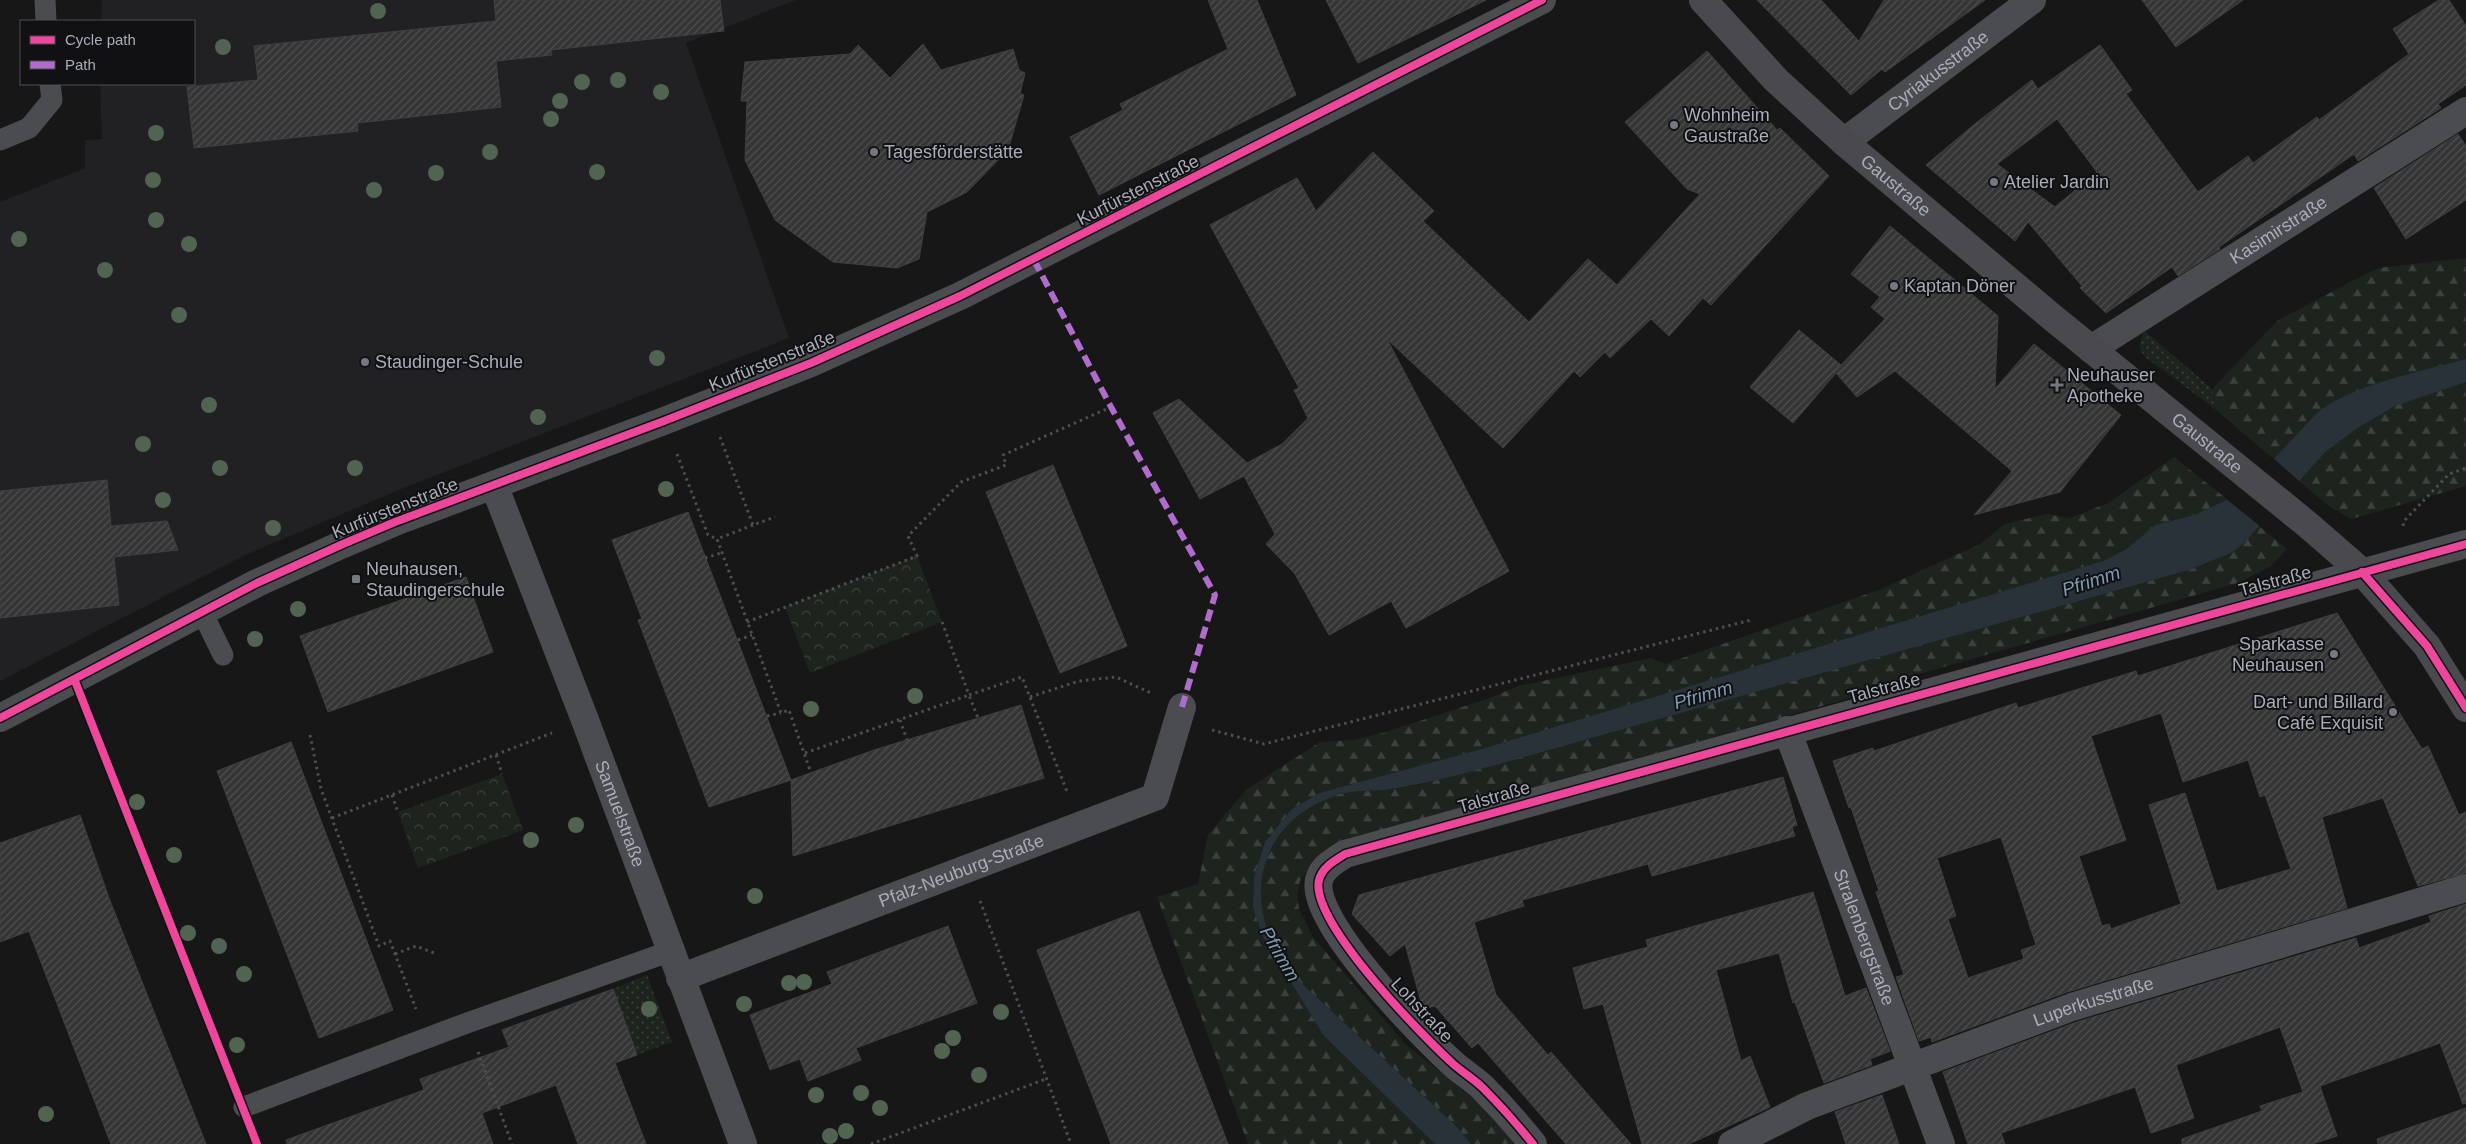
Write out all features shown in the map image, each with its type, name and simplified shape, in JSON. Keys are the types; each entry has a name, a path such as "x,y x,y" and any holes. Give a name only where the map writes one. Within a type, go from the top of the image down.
{"main road":[{"name":"Gaustraße","path":"1703,0 1776,80 1844,142 2091,349 2308,525 2362,572 2427,646 2466,708"}],"street":[{"name":"Kurfürstenstraße","path":"0,718 75,681 258,583 343,544 395,522 664,421 811,363 985,284 1542,0"},
{"name":"Cyriakusstraße","path":"1844,142 2032,0"},
{"name":"Kasimirstraße","path":"2091,349 2466,111"},
{"name":"Samuelstraße","path":"494,485 585,720 743,1144"},
{"name":"Talstraße","path":"1319,877 1330,864 1345,854 1787,730 2466,544"},
{"name":"Pfalz-Neuburg-Straße","path":"680,978 1081,827 1155,797 1179,714"},
{"name":"Stralenbergstraße","path":"1787,730 1941,1144"},
{"name":"Lohstraße","path":"1319,877 1318,893 1326,913 1351,952 1386,996 1452,1063 1486,1091 1534,1144"},
{"name":"Luperkusstraße","path":"1732,1144 1807,1106 2072,1007 2466,888"}],"lane":[{"path":"45,0 46,20"},
{"path":"0,140 29,128 52,100 50,85"},
{"path":"202,612 223,655"},
{"path":"244,1107 467,1023 671,951"}],"path":[{"path":"708,403 753,524"},
{"path":"747,622 917,556 908,536 961,482 1006,465 1003,455 1111,407"},
{"path":"664,421 708,535 717,539 775,516"},
{"path":"2392,565 2404,521 2448,474 2466,468"},
{"path":"717,539 781,712"},
{"path":"705,558 721,553"},
{"path":"1030,697 1079,681 1116,677 1179,714 1264,744 1751,620"},
{"path":"942,622 978,718"},
{"path":"738,640 752,635"},
{"path":"805,753 1022,677 1081,827"},
{"path":"75,681 244,1107"},
{"path":"767,716 789,710 811,773"},
{"path":"332,818 585,720"},
{"path":"900,720 908,740"},
{"path":"310,735 321,789 379,946 390,941 427,1038"},
{"path":"496,755 502,774"},
{"path":"392,795 398,812"},
{"path":"968,868 1071,1144"},
{"path":"395,954 416,946 434,953"},
{"path":"467,1023 512,1144"},
{"path":"871,1144 1046,1079"}],"shaded area":[{"name":"Staudinger-Schule","path":"102,0 796,0 686,43 789,338 406,487 243,556 0,681 0,202 85,168 85,140 102,139 100,85 195,85 195,20 101,20"}],"green space":[{"path":"2466,258 2466,486 2351,519 2326,504 2215,409 2212,389 2277,321 2378,268"},
{"path":"2145,331 2212,389 2215,409 2144,356 2140,344 2141,337"},
{"path":"2174,457 2228,500 2194,515 2155,525 2128,548 2106,560 1485,748 1319,793 1291,810 1265,842 1254,877 1253,907 1263,937 1324,1036 1435,1144 1248,1144 1157,897 1198,884 1208,835 1247,789 1320,742 1353,740 1386,732 1487,699 1519,686 1651,658 1665,664 1881,589 1980,544 2005,524 2046,514 2070,518 2108,503"},
{"path":"2259,526 2287,549 2271,566 2238,583 1898,680 1888,687 1324,850 1300,881 1297,895 1299,909 1313,937 1406,1045 1472,1097 1495,1118 1516,1144 1471,1144 1456,1126 1299,981 1281,958 1268,933 1262,911 1261,889 1263,869 1270,850 1281,833 1295,818 1312,806 1333,796 1427,783 2189,570 2210,562 2235,548"},
{"path":"917,556 942,622 810,673 785,607"},
{"path":"502,774 523,830 418,868 398,812"},
{"path":"647,975 672,1042 637,1055 613,989"}],"water":[{"name":"Pfrimm","path":"2466,359 2466,382 2395,406 2359,427 2326,451 2244,543 2231,553 2189,570 1442,779 1384,790 1342,794 1314,805 1296,818 1281,832 1264,868 1261,889 1262,910 1268,933 1274,946 1299,981 1456,1126 1471,1144 1435,1144 1324,1036 1263,937 1253,907 1254,877 1265,842 1291,810 1319,793 1485,748 2106,560 2128,548 2155,525 2194,515 2242,493 2318,412 2332,402 2389,380"}],"pier":[{"path":"2272,457 2300,482 2261,527 2225,498 2240,491"}],"building":[{"path":"494,0 720,0 724,31 551,50 552,55 496,61 501,107 357,123 358,131 194,148 187,87 258,80 254,46 496,21"},
{"path":"1208,0 1257,0 1296,95 1099,195 1070,137 1123,110 1120,104 1228,49"},
{"path":"1326,0 1486,0 1358,63"},
{"path":"1757,0 1821,0 1859,41 1884,0 1985,0 1885,72 1882,69 1851,95"},
{"path":"2142,0 2243,0 2176,47"},
{"path":"2439,0 2449,0 2466,26 2466,85 2438,104 2441,108 2358,161 2354,154 2219,247 2220,249 2178,276 2172,267 2106,313 2080,288 2082,286 2028,222 2015,241 1926,165 2032,80 2038,89 2100,45 2132,90 2126,94 2198,192 2248,156 2253,163 2317,117 2319,120 2409,54 2393,29","holes":["2057,119 2097,172 2055,207 1997,164"]},
{"name":"Tagesförderstätte","path":"923,44 941,70 1013,49 1019,70 1025,73 1020,94 1024,95 1008,150 967,192 927,212 919,259 897,268 833,262 775,220 745,160 747,101 741,101 745,62 850,54 858,45 890,78"},
{"path":"1707,51 1777,130 1780,128 1829,176 1711,305 1703,298 1669,336 1651,319 1610,358 1605,352 1580,377 1574,371 1503,448 1387,339 1509,571 1406,628 1391,601 1329,635 1295,574 1266,544 1275,534 1244,476 1200,499 1153,413 1179,399 1247,463 1282,444 1308,418 1294,390 1299,388 1210,225 1297,178 1316,211 1373,152 1434,211 1423,221 1529,322 1588,259 1617,285 1700,194 1687,189 1625,122"},
{"path":"2458,134 2466,146 2466,200 2406,239 2374,188"},
{"path":"1890,226 1998,316 1995,389 2034,344 2121,415 2060,492 1974,515 2012,471 1895,371 1857,397 1836,373 1793,423 1750,387 1799,330 1841,365 1885,319 1871,307 1880,297 1851,274"},
{"path":"1053,465 1127,646 1060,673 986,492"},
{"path":"107,480 111,526 167,521 178,550 114,557 119,605 0,618 0,491"},
{"path":"688,512 791,780 709,807 638,620 642,619 612,540"},
{"path":"466,577 493,652 328,712 300,636"},
{"path":"2337,613 2422,749 2428,746 2459,815 2466,812 2466,873 2418,886 2383,798 2322,817 2347,908 2067,992 1932,1042 1931,1037 1919,1041 1896,977 1904,975 1876,892 1879,891 1851,807 1849,808 1833,761 1873,748 1874,751 2016,703 2018,708 2136,671 2138,676","holes":["2161,713 2183,782 2248,760 2260,797 2265,795 2291,869 2217,891 2185,793 2149,805 2181,904 2111,929 2109,924 2102,926 2079,856 2126,840 2091,736","2001,837 2036,945 2021,950 2024,959 1968,978 1948,919 1956,916 1937,858"]},
{"path":"1021,705 1044,778 793,856 791,780 874,750"},
{"path":"291,742 393,1010 319,1038 217,771"},
{"path":"1783,777 1797,825 1792,827 1795,836 1652,876 1648,864 1522,900 1524,906 1474,922 1496,995 1548,1055 1551,1052 1631,1144 1566,1144 1478,1043 1472,1048 1435,1006 1423,1009 1405,944 1390,956 1352,914 1359,895"},
{"path":"80,815 109,898 206,1144 111,1144 29,931 0,942 0,843"},
{"path":"1813,892 1845,996 1866,988 1890,1051 1870,1059 1872,1065 1824,1083 1795,1002 1793,1003 1779,953 1716,970 1741,1061 1750,1056 1770,1107 1689,1144 1642,1144 1603,1004 1584,1009 1573,968 1648,947 1646,940"},
{"path":"2466,904 2466,1103 2463,1104 2440,1043 2320,1086 2337,1136 2312,1144 2182,1144 2182,1139 2262,1111 2260,1106 2303,1092 2280,1027 2176,1065 2194,1118 2151,1133 2135,1087 2001,1133 2005,1144 1968,1144 1943,1072 2077,1022 2356,938 2359,948 2431,922 2429,916"},
{"path":"1139,911 1228,1144 1111,1144 1060,1011 1037,950"},
{"path":"948,926 977,1003 856,1048 861,1060 808,1081 800,1059 770,1070 750,1015 832,984 827,972"},
{"path":"613,989 637,1055 615,1063 646,1144 578,1144 556,1085 482,1113 493,1144 287,1144 286,1140 424,1090 420,1079 509,1047 502,1030"},
{"path":"1882,1095 1899,1144 1846,1144 1835,1112"},
{"path":"2466,1108 2466,1144 2378,1144 2377,1139"}],"marked path":[{"path":"1034,260 1111,407 1215,595 1182,707"}],"cycle path":[{"path":"0,718 257,583 343,544 395,522 664,421 811,363 960,296 1542,0"},
{"path":"1533,1144 1483,1088 1454,1065 1415,1027 1368,974 1346,945 1329,918 1320,895 1320,877 1327,866 1345,854 2466,544"},
{"path":"2362,572 2427,646 2466,708"},
{"path":"75,681 257,1144"}],"place":[{"name":"Wohnheim Gaustraße","path":"1674,125"},
{"name":"Tagesförderstätte","path":"874,152"},
{"name":"Atelier Jardin","path":"1994,182"},
{"name":"Kaptan Döner","path":"1894,286"},
{"name":"Staudinger-Schule","path":"365,362"},
{"name":"Neuhauser Apotheke","path":"2057,385"},
{"name":"Neuhausen, Staudingerschule","path":"356,579"},
{"name":"Sparkasse Neuhausen","path":"2334,654"},
{"name":"Dart- und Billard Café Exquisit","path":"2393,712"}]}
